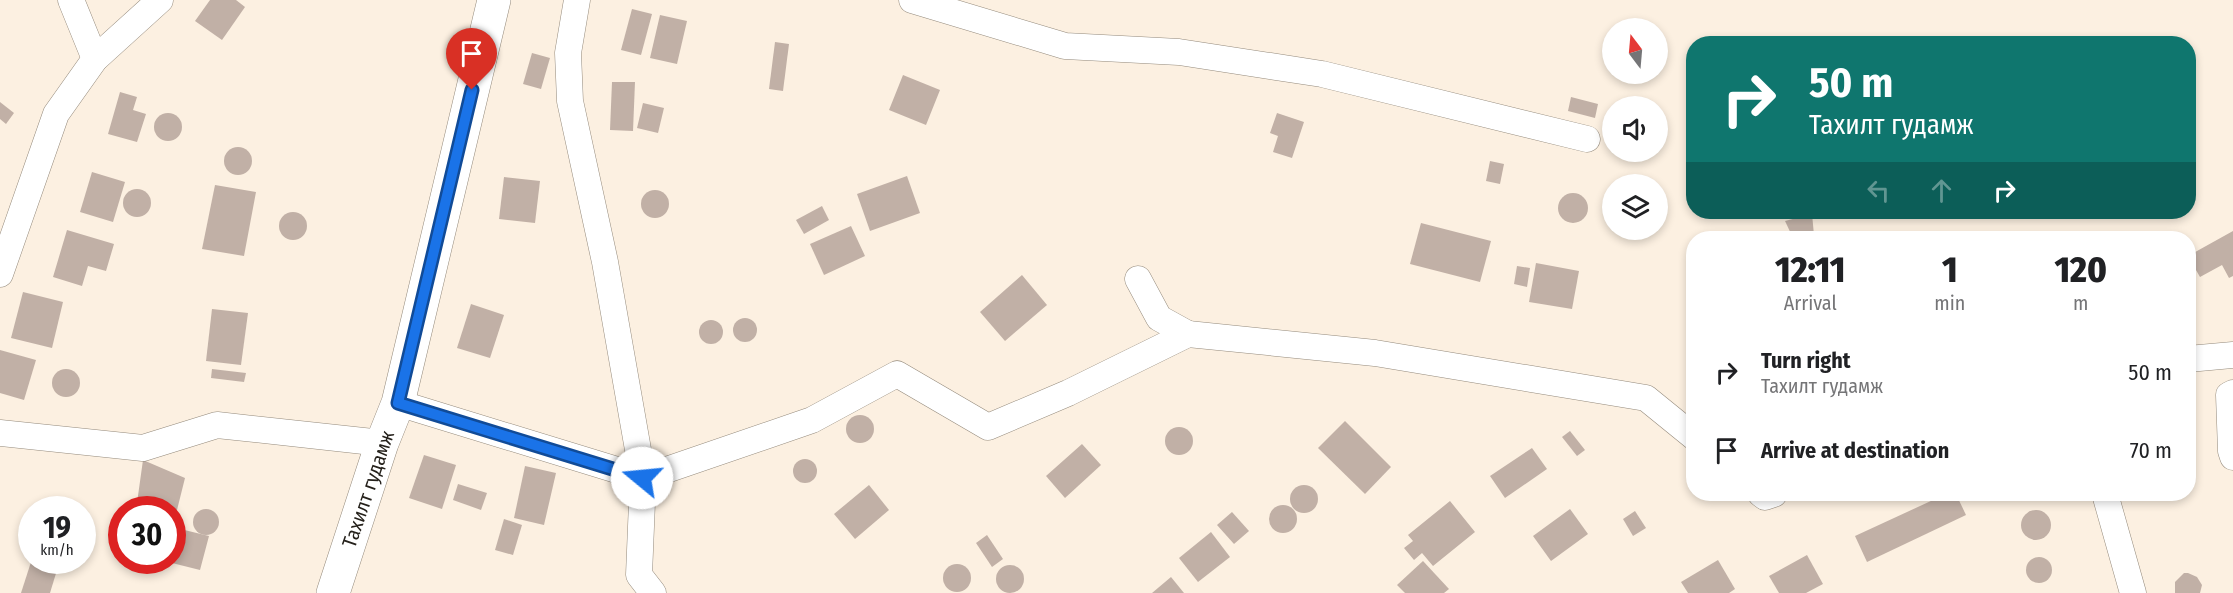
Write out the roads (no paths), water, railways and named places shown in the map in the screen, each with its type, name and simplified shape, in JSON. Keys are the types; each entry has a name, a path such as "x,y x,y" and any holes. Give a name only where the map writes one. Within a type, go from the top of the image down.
{"main road":[{"name":"Тахилт гудамж","path":"333,593 382,443 398,403 494,0"}],"street":[{"path":"71,0 95,59"},
{"path":"0,274 56,114 95,59 160,0"},
{"path":"578,0 568,53 570,101 605,262 642,478 642,587"},
{"path":"912,0 1065,45 1179,52 1322,74 1587,139"},
{"path":"1138,279 1159,318 1188,334 1375,353 1646,398 1686,430"},
{"path":"398,403 642,478 812,420 897,374 988,427 1068,393 1188,334"},
{"path":"2196,358 2233,355"},
{"path":"2233,393 2229,395 2233,457"},
{"path":"0,433 143,448 217,425 382,443"},
{"path":"2107,501 2133,593"}]}
